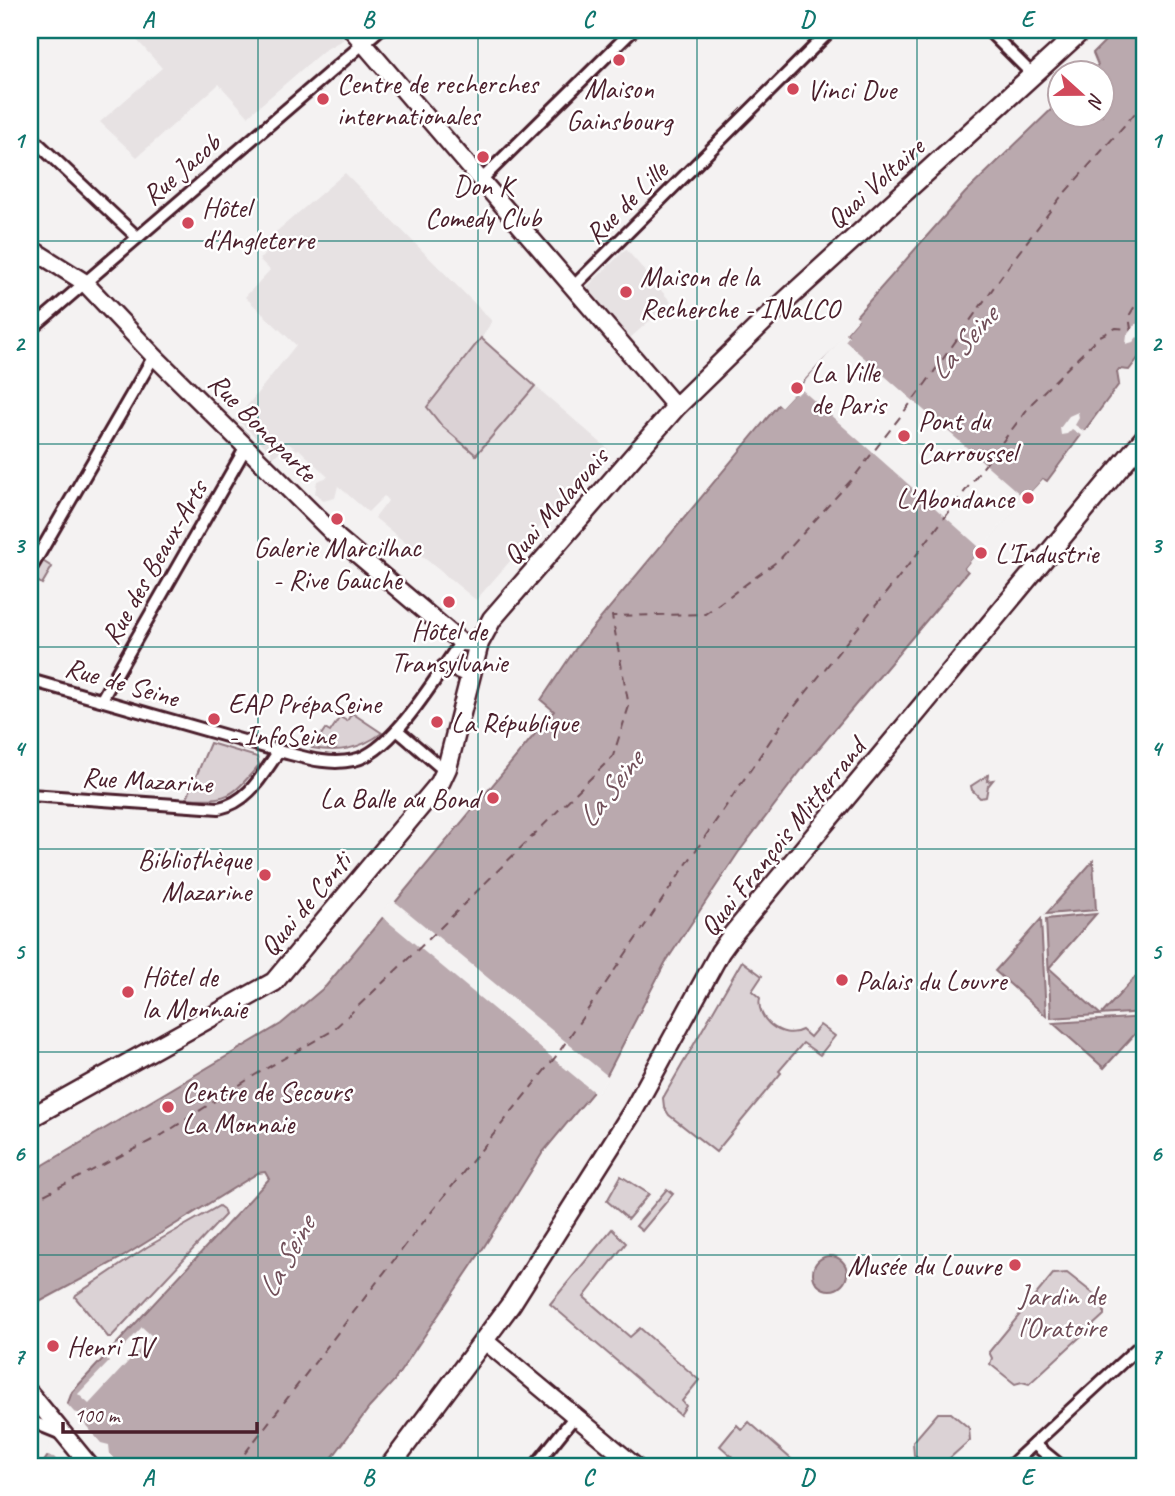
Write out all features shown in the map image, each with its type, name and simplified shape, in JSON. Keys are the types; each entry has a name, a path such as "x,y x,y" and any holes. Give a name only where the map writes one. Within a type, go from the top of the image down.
{"main road":[{"name":"Quai Voltaire","path":"676,407 769,316 1082,30"},
{"name":"Quai Malaquais","path":"445,771 479,643 492,619 676,407"},
{"name":"Quai François Mitterrand","path":"390,1466 485,1341 633,1111 720,952 733,934 1145,437"},
{"name":"Quai de Conti","path":"30,1118 274,982 440,783 445,771"}],"street":[{"path":"352,30 676,407"},
{"name":"Rue Jacob","path":"30,330 379,30"},
{"path":"481,180 633,30"},
{"name":"Rue de Lille","path":"572,288 831,30"},
{"path":"988,30 1033,75"},
{"path":"30,136 137,237"},
{"name":"Rue Bonaparte","path":"30,248 83,282 338,538 461,642"},
{"path":"30,570 154,356"},
{"name":"Rue des Beaux-Arts","path":"103,699 246,447"},
{"path":"445,771 397,730 461,642 479,643"},
{"path":"443,666 470,678"},
{"name":"Rue de Seine","path":"30,680 318,761 354,760 370,755 397,730"},
{"name":"Rue Mazarine","path":"30,794 219,808 233,805 243,799 279,751"},
{"path":"485,1341 635,1466"},
{"path":"1010,1466 1145,1341"},
{"path":"32,1395 35,1418 62,1434 90,1466"},
{"path":"538,1463 575,1416"},
{"path":"1034,1444 1060,1466"}],"shaded area":[{"path":"128,30 336,30 344,39 323,51 248,116 219,84 137,157 100,122 162,68"},
{"path":"345,173 492,321 481,339 608,449 476,600 375,518 388,501 384,496 368,512 338,486 335,498 323,501 315,493 317,481 328,477 299,449 288,443 271,460 271,452 240,422 235,421 296,345 245,297 270,270 259,259 266,254 263,243"},
{"name":"Maison de la Recherche - INaLCO","path":"626,249 671,302 630,338 586,288"}],"green space":[{"path":"481,338 535,386 476,455 442,426 427,407"},
{"path":"41,560 52,567 42,584 31,577"},
{"path":"352,713 382,733 366,743 349,748 312,748 325,729 330,732 340,717 347,721"},
{"path":"210,743 257,757 259,765 229,794 212,799 187,798"},
{"path":"988,775 987,781 993,780 988,786 986,797 980,798 971,786"},
{"path":"742,961 762,976 752,991 760,998 762,1013 772,1026 786,1032 802,1030 810,1037 820,1025 835,1036 820,1055 803,1043 716,1152 669,1115 663,1098"},
{"path":"621,1176 649,1194 628,1219 607,1201"},
{"path":"667,1189 673,1194 642,1231 636,1226"},
{"path":"219,1206 225,1215 111,1337 108,1337 76,1295 147,1247"},
{"path":"612,1229 626,1243 584,1297 630,1337 640,1328 699,1380 682,1401 686,1406 680,1415 550,1304"},
{"name":"Jardin de l'Oratoire","path":"1067,1273 1104,1302 1104,1315 1029,1384 1015,1384 990,1364 992,1358 989,1352 1053,1274"},
{"path":"938,1413 951,1413 969,1428 970,1440 942,1465 926,1465 914,1455 913,1442"},
{"path":"749,1422 799,1466 743,1466 720,1446 737,1425 742,1430"}],"water":[{"name":"La Seine","path":"1145,31 1145,349 1129,370 1119,369 1119,384 1047,481 1043,479 1030,494 1027,492 979,546 978,553 965,568 968,571 809,760 738,853 665,963 607,1075 543,1152 482,1250 394,1381 369,1408 326,1466 41,1466 49,1454 72,1392 269,1179 265,1172 258,1173 121,1258 30,1307 30,1173 281,1024 326,986 554,711 541,700 576,648 778,405 781,406 848,335 846,333 858,319 856,316 965,193 1046,115 1046,130 1116,130 1116,60 1096,60 1093,53 1111,35 1138,37"},
{"path":"1093,861 1096,910 1046,914"},
{"path":"1096,914 1049,968 1101,1015 1051,1018 1046,919"},
{"path":"1041,919 1046,1016 995,971"},
{"path":"1145,966 1145,1012 1101,1015"},
{"path":"1145,1017 1145,1023 1104,1068 1053,1023"},
{"path":"830,1256 842,1261 847,1273 842,1285 830,1290 818,1285 813,1273 818,1261"}],"pier":[{"path":"854,314 859,318 846,333 849,336 845,341 1022,496 1030,493 1043,479 1048,484 1025,498 982,548 981,555 970,568 971,573 965,568 977,553 978,546 802,390 797,395 794,393 781,407 776,402 781,402 792,390 799,388 844,336 843,332 854,319"},
{"path":"1144,322 1140,334 1145,343 1137,337 1126,344 1127,335 1136,324"},
{"path":"1078,412 1079,418 1075,425 1085,432 1082,436 1072,429 1061,435 1060,428 1069,416"},
{"path":"393,900 609,1077 596,1094 380,915"},
{"path":"142,1327 152,1336 89,1404 78,1394 109,1362 105,1357 117,1344 123,1348"},
{"path":"65,1402 74,1412 82,1414 83,1422 101,1443 109,1445 110,1454 121,1466 62,1466 54,1457 46,1456"}],"ferry route":[{"path":"30,1202 162,1135 255,1075 332,1031 431,937 613,756 629,706 612,616 705,614 779,560 854,477 1060,198 1145,102"},
{"path":"235,1466 417,1230 557,1055 787,716 914,558 1032,403 1100,336 1116,328 1131,329 1129,316 1145,289"}],"place":[{"name":"Maison Gainsbourg","path":"619,60"},
{"name":"Vinci Due","path":"793,89"},
{"name":"Centre de recherches internationales","path":"323,99"},
{"name":"Don K Comedy Club","path":"483,157"},
{"name":"Hôtel d'Angleterre","path":"188,223"},
{"name":"Maison de la Recherche - INaLCO","path":"626,292"},
{"name":"La Ville de Paris","path":"797,388"},
{"name":"Pont du Carroussel","path":"904,436"},
{"name":"L'Abondance","path":"1028,498"},
{"name":"Galerie Marcilhac - Rive Gauche","path":"337,519"},
{"name":"L'Industrie","path":"981,553"},
{"name":"Hôtel de Transylvanie","path":"449,602"},
{"name":"EAP PrépaSeine - InfoSeine","path":"214,719"},
{"name":"La République","path":"437,722"},
{"name":"La Balle au Bond","path":"493,798"},
{"name":"Bibliothèque Mazarine","path":"265,875"},
{"name":"Palais du Louvre","path":"842,980"},
{"name":"Hôtel de la Monnaie","path":"128,992"},
{"name":"Centre de Secours La Monnaie","path":"168,1107"},
{"name":"Musée du Louvre","path":"1015,1265"},
{"name":"Henri IV","path":"53,1346"}]}
